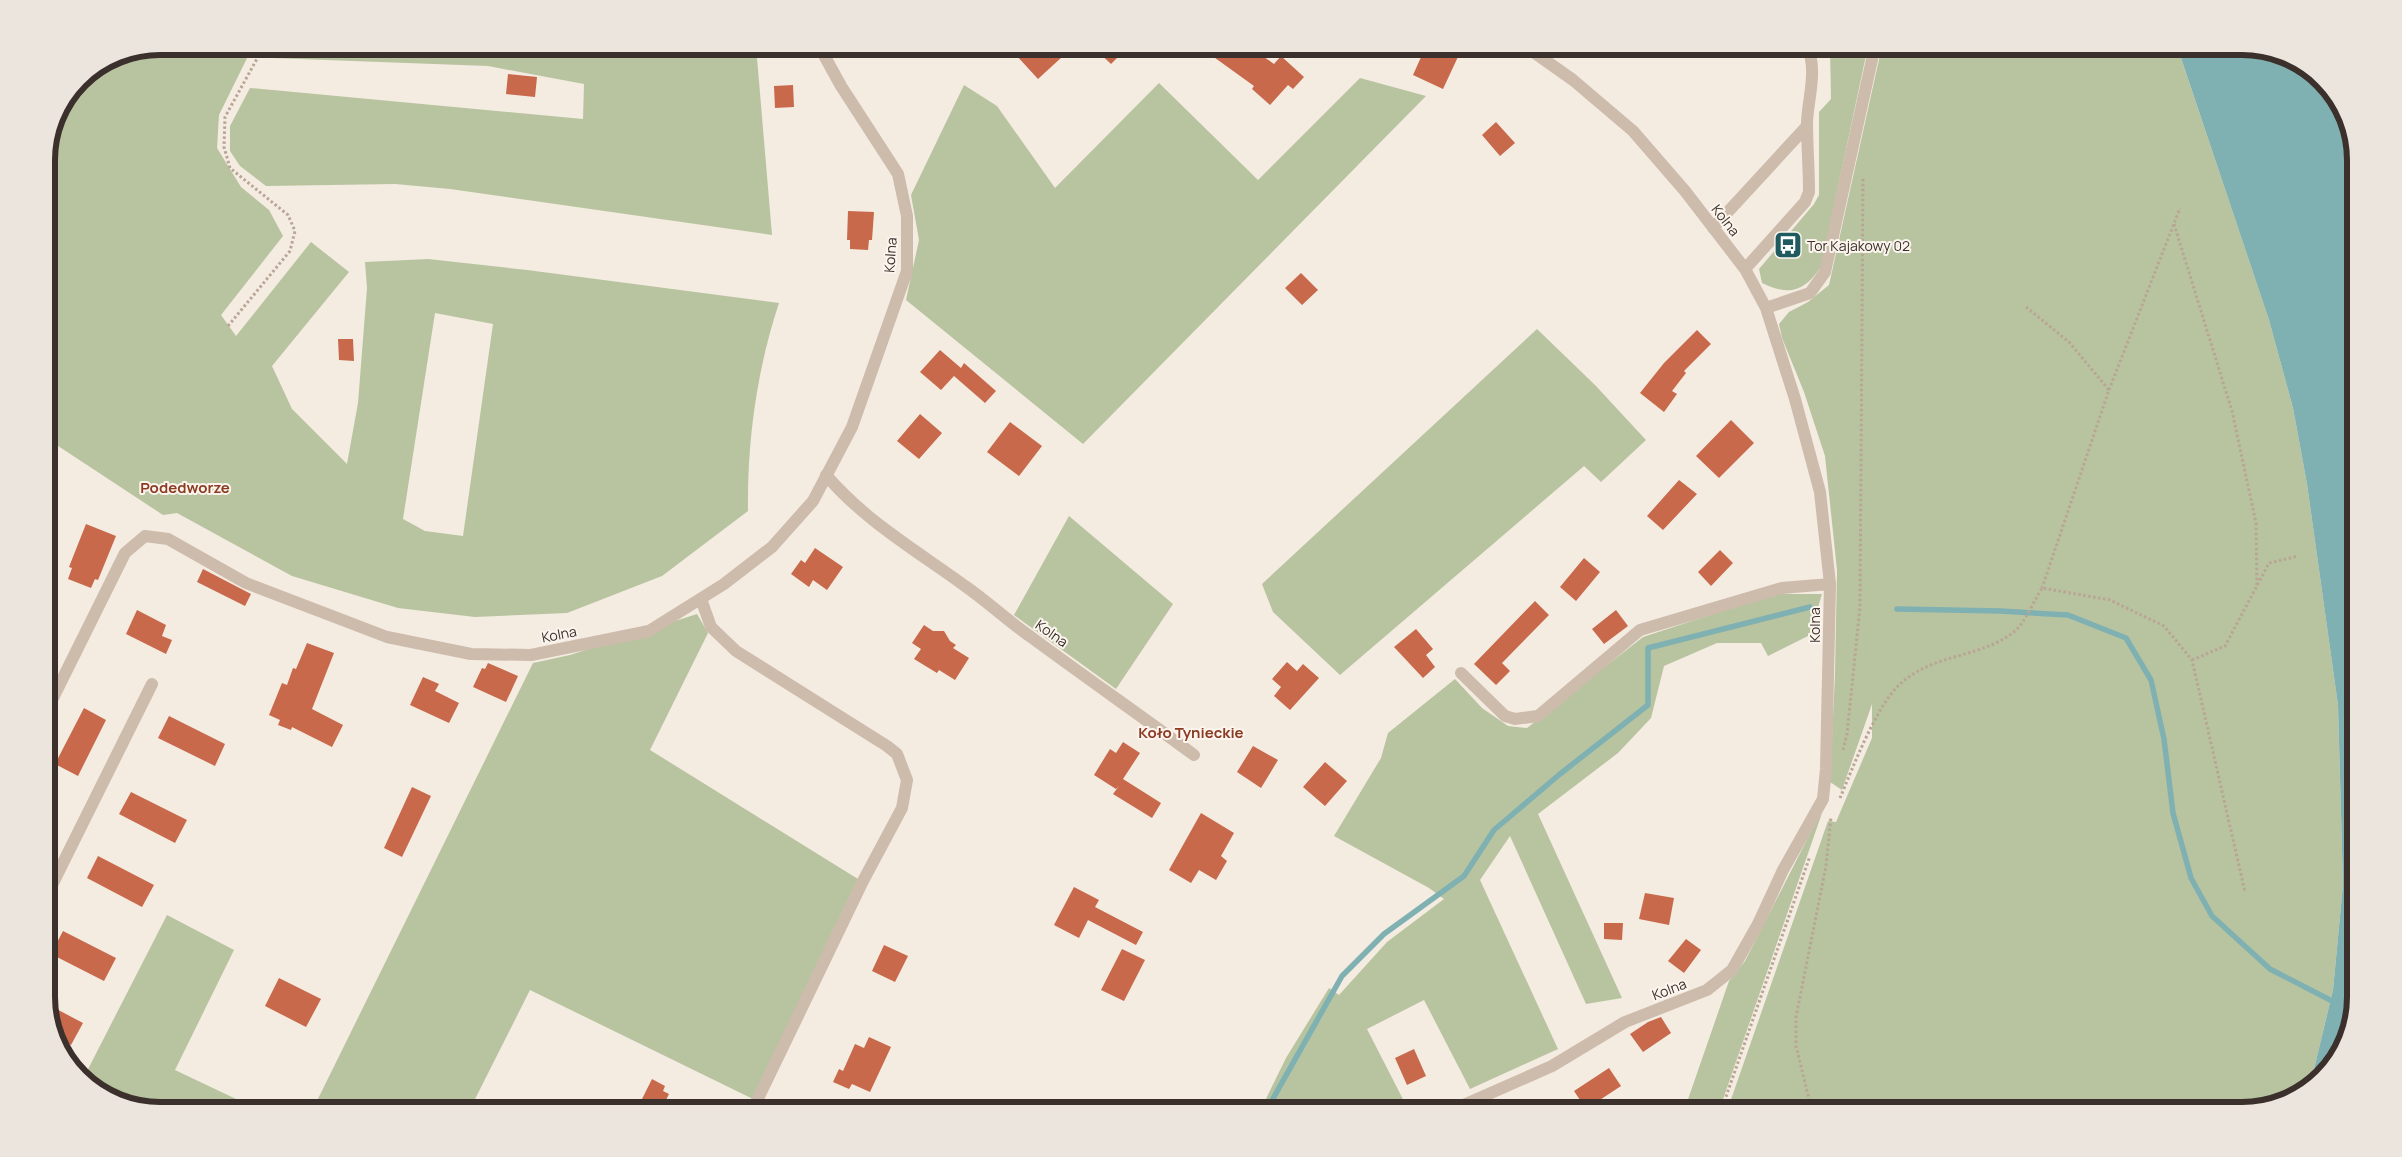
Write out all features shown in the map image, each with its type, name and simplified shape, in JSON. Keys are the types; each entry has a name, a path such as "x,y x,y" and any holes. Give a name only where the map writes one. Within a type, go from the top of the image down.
{"street":[{"name":"Kolna","path":"55,694 125,553 145,536 168,539 246,583 387,637 470,654 531,655 649,631 724,584 772,547 813,501 852,427 907,271 907,216 898,174 841,86 824,55"},
{"name":"Kolna","path":"1470,1102 1552,1066 1625,1022 1707,990 1732,970 1758,924 1783,870 1823,799 1829,673 1830,584 1820,492 1795,399 1766,308 1745,269 1685,191 1633,131 1573,80 1547,55"},
{"path":"1745,269 1805,202 1809,192 1807,126 1812,88 1810,55"},
{"path":"1766,308 1810,293 1825,272 1872,55"},
{"path":"1713,228 1807,126"},
{"name":"Kolna","path":"826,475 843,495 893,536 966,586 1030,637 1112,694 1194,755"},
{"path":"1461,673 1505,716 1527,719 1538,716 1640,630 1782,588 1830,584"},
{"path":"700,599 711,627 736,652 897,754 908,780 902,808 863,881 756,1102"},
{"path":"55,877 152,684"}],"path":[{"path":"228,326 290,251 295,230 288,215 230,168 224,147 225,117 259,55"},
{"path":"1842,754 1847,734 1860,607 1863,169"},
{"path":"1837,804 1883,706 1898,686 1924,666 1996,643 2017,629 2042,588 2109,390 2180,208"},
{"path":"2174,224 2234,420 2256,523 2257,586"},
{"path":"2026,307 2069,342 2109,390"},
{"path":"2192,660 2225,646 2269,563 2298,556"},
{"path":"2042,588 2110,600 2119,604 2164,626 2192,660 2245,892"},
{"path":"1810,1102 1796,1046 1796,1017 1826,866 1831,816 1834,810"},
{"path":"1724,1102 1813,848"}],"green space":[{"path":"160,55 249,55 219,115 217,148 241,187 269,210 283,236 221,315 236,336 311,242 349,272 272,366 292,409 347,464 358,403 367,288 365,262 428,259 779,303 759,379 749,458 748,511 662,576 567,613 475,617 398,608 292,576 177,513 163,515 55,444 55,153 57,139 66,113 81,91 107,69 120,63 146,56","holes":["435,313 493,324 463,536 425,531 403,519"]},
{"path":"273,55 757,55 772,235 450,189 395,184 266,186 240,166 230,151 230,126 250,88 583,119 584,84 488,66 272,58"},
{"path":"1830,55 1866,55 1821,267 1802,286 1795,289 1780,290 1762,283 1759,269 1814,204 1819,195 1819,112 1831,99"},
{"path":"1880,55 2180,55 2269,320 2293,408 2307,484 2338,705 2343,885 2333,990 2313,1074 2289,1091 2269,1098 2242,1102 1730,1102 1828,821 1836,822 1872,738 1872,704 1842,790 1830,782 1837,570 1825,456 1804,392 1782,338 1779,324 1789,312 1808,302 1829,285"},
{"path":"1360,78 1426,96 1083,444 906,300 919,240 911,195 964,85 997,106 1055,188 1159,83 1258,180"},
{"path":"1537,329 1595,385 1646,440 1601,482 1584,466 1340,675 1273,612 1262,584"},
{"path":"1069,516 1173,604 1116,689 1014,615"},
{"path":"1774,594 1822,594 1810,635 1768,656 1761,643 1717,643 1664,666 1651,718 1618,753 1538,814 1622,998 1586,1004 1510,836 1480,880 1558,1049 1470,1089 1424,1000 1367,1029 1404,1102 1264,1102 1286,1058 1329,988 1339,995 1387,942 1444,899 1429,888 1334,836 1381,758 1388,733 1455,679 1482,708 1508,726 1527,728 1643,637"},
{"path":"697,614 708,633 650,750 858,879 753,1099 530,990 474,1102 316,1102 533,663 570,655"},
{"path":"1822,813 1722,1102 1687,1102 1729,981 1745,961"},
{"path":"167,915 234,950 175,1070 242,1102 153,1102 139,1100 107,1088 87,1072"}],"water":[{"path":"2180,55 2249,55 2263,57 2295,69 2321,91 2336,113 2345,139 2347,153 2347,1004 2345,1018 2333,1050 2313,1074 2333,990 2343,885 2338,705 2307,484 2293,408 2269,320"}],"building":[{"path":"1016,55 1060,55 1062,57 1038,79"},
{"path":"1102,55 1120,55 1111,64"},
{"path":"1211,55 1261,55 1274,64 1281,56 1304,77 1293,89 1288,85 1270,105 1252,89 1254,86"},
{"path":"1422,55 1459,55 1443,89 1413,75"},
{"path":"508,74 537,77 535,97 506,94"},
{"path":"793,85 794,107 775,108 774,86"},
{"path":"1496,122 1515,143 1500,156 1482,135"},
{"path":"848,211 874,212 872,240 869,240 868,250 850,249 850,240 847,240"},
{"path":"1301,273 1318,290 1302,305 1285,288"},
{"path":"1697,330 1711,344 1684,371 1686,373 1672,391 1677,394 1664,412 1640,393 1664,363"},
{"path":"338,339 353,339 354,361 339,360"},
{"path":"940,350 961,368 964,363 996,391 985,403 954,376 941,390 920,372"},
{"path":"920,414 942,433 919,459 897,441"},
{"path":"1731,420 1754,443 1719,478 1696,456"},
{"path":"1010,422 1042,446 1019,476 987,452"},
{"path":"1679,480 1697,494 1663,530 1647,516"},
{"path":"86,524 116,536 98,580 95,579 91,588 68,579 72,568 69,567"},
{"path":"815,548 843,567 827,590 813,580 809,587 791,574 801,560 805,563"},
{"path":"1720,550 1733,563 1711,586 1698,572"},
{"path":"1584,558 1600,572 1576,601 1560,587"},
{"path":"203,569 251,594 245,606 197,582"},
{"path":"1535,601 1549,615 1502,663 1510,671 1496,685 1474,664"},
{"path":"137,610 166,625 162,636 172,640 166,654 126,634"},
{"path":"1616,610 1628,626 1604,644 1592,629"},
{"path":"924,625 933,631 944,631 950,641 956,645 953,648 969,658 955,680 939,670 937,673 914,659 921,649 912,643"},
{"path":"1416,629 1433,649 1426,655 1435,667 1423,678 1394,647"},
{"path":"307,643 334,653 312,709 343,725 332,747 292,727 291,730 278,725 280,720 269,715 282,683 287,685 293,668 296,669"},
{"path":"1287,662 1297,671 1303,664 1319,678 1290,710 1274,696 1281,687 1272,679"},
{"path":"488,663 518,676 506,702 473,687 482,668 485,669"},
{"path":"423,677 439,684 435,691 459,703 449,723 410,705"},
{"path":"84,708 106,720 78,776 55,764"},
{"path":"169,716 225,744 215,766 158,738"},
{"path":"1123,742 1140,753 1123,779 1161,803 1152,818 1113,794 1119,786 1116,789 1094,775 1110,749 1116,753"},
{"path":"1253,746 1278,760 1261,788 1237,772"},
{"path":"1325,762 1347,781 1325,806 1303,787"},
{"path":"412,787 431,796 402,857 384,848"},
{"path":"131,792 187,820 175,843 119,814"},
{"path":"1201,813 1234,833 1221,856 1227,861 1216,880 1199,870 1191,883 1169,870"},
{"path":"98,856 154,885 142,907 87,878"},
{"path":"1074,887 1099,900 1095,907 1143,932 1136,945 1088,920 1079,938 1054,925"},
{"path":"1645,893 1674,898 1669,925 1639,919"},
{"path":"1604,923 1623,923 1622,940 1604,939"},
{"path":"63,931 116,958 104,981 55,956 55,946"},
{"path":"1686,939 1701,950 1684,973 1668,961"},
{"path":"884,945 908,956 895,982 872,971"},
{"path":"1122,949 1145,960 1124,1001 1101,990"},
{"path":"279,978 321,999 306,1027 265,1006"},
{"path":"56,1009 83,1023 71,1045 65,1042"},
{"path":"1661,1017 1671,1033 1643,1052 1630,1034 1648,1022"},
{"path":"869,1037 891,1047 870,1092 852,1084 849,1089 833,1082 839,1069 843,1071 855,1044 864,1048"},
{"path":"1414,1049 1426,1076 1407,1085 1395,1058"},
{"path":"1609,1068 1621,1086 1597,1102 1581,1102 1574,1091"},
{"path":"652,1079 665,1086 663,1091 669,1094 665,1102 641,1101"}],"waterway":[{"path":"1271,1102 1342,976 1384,934 1464,876 1494,830 1560,774 1648,705 1648,648 1810,607"},
{"path":"1897,609 2000,611 2068,615 2126,638 2151,680 2164,739 2173,813 2191,878 2212,916 2270,969 2336,1003"}],"place":[{"name":"Tor Kajakowy 02","path":"1788,245"}],"district":[{"name":"Podedworze","path":"185,487"},
{"name":"Koło Tynieckie","path":"1191,732"}]}
